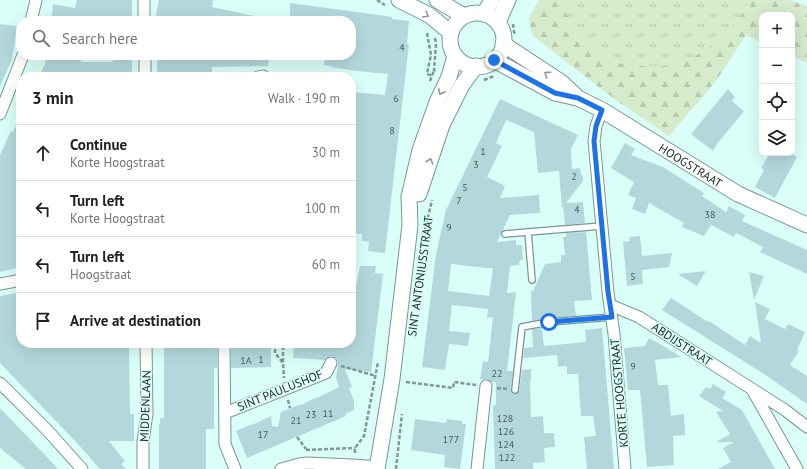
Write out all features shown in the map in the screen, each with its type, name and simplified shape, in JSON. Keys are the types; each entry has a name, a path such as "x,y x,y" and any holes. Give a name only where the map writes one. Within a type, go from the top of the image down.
{"main road":[{"path":"437,0 464,16"},
{"path":"484,14 492,0"},
{"path":"498,22 508,0"},
{"path":"395,4 429,15 451,33"},
{"path":"470,13 484,14 498,22 503,33 503,44 500,53 489,64 482,66 468,65 455,56 452,49 450,41 453,26 458,20 470,13"},
{"name":"HOOGSTRAAT","path":"503,44 561,82 578,98"},
{"name":"SINT ANTONIUSSTRAAT","path":"377,468 392,379 410,225 409,197 420,150 437,102 449,77 455,56"},
{"name":"HOOGSTRAAT","path":"494,60 555,93 578,98 602,110 738,194 807,225"},
{"name":"SINT ANTONIUSSTRAAT","path":"410,225 442,126 462,84 476,66"}],"street":[{"path":"32,16 36,0"},
{"path":"144,0 144,16"},
{"path":"16,72 21,60"},
{"path":"144,60 145,72"},
{"path":"0,114 16,73"},
{"name":"KORTE HOOGSTRAAT","path":"602,110 596,126 594,141 608,292 614,334 625,469"},
{"path":"0,284 16,281"},
{"name":"ABDIJSTRAAT","path":"610,305 639,317 752,388 807,427"},
{"name":"MIDDENLAAN","path":"143,469 143,441 147,414 146,348"},
{"name":"SINT PAULUSHOF","path":"224,348 225,444 235,469"},
{"name":"SINT PAULUSHOF","path":"225,413 326,373 330,364"},
{"path":"0,382 48,431 82,469"},
{"path":"477,469 486,386"},
{"name":"ABDIJSTRAAT","path":"752,388 798,469"},
{"path":"281,469 307,463 353,464 377,468"}],"lane":[{"path":"505,234 602,226"},
{"path":"528,232 532,280"},
{"path":"515,390 522,327 549,322 612,317"}],"path":[{"path":"377,0 395,4"},
{"path":"513,21 514,32 519,39"},
{"path":"425,30 428,33 431,55 427,74 432,76"},
{"name":"SINT ANTONIUSSTRAAT","path":"425,232 434,194"},
{"path":"275,348 275,354 283,363"},
{"path":"284,348 283,363 285,389"},
{"path":"330,364 376,376"},
{"path":"405,389 406,382 453,388 454,382 515,390"},
{"path":"396,469 402,411"},
{"path":"297,437 306,450"}],"green space":[{"path":"539,0 559,0 574,27 576,39 605,57 622,64 665,66 688,60 707,49 723,37 739,19 750,0 789,0 807,6 807,63 795,57 795,12 759,12 759,42 746,35 716,81 669,136 613,98 532,35 529,18"},
{"path":"559,0 750,0 739,19 723,37 707,49 688,60 665,66 643,66 622,64 605,57 576,39 574,27"}],"building":[{"path":"77,0 132,0 132,16 52,16 53,4 75,8"},
{"path":"159,0 213,0 212,7 254,16 156,16"},
{"path":"290,3 386,16 392,17 392,19 409,21 407,44 409,44 385,253 368,251 369,242 362,241 362,234 356,233 356,92 385,95 388,74 356,71 324,65 324,60 356,60 356,16 290,16"},
{"path":"0,24 16,26 12,60 0,86"},
{"path":"45,60 112,62 113,60 132,60 132,72 41,72"},
{"path":"157,60 269,60 268,66 212,67 212,72 157,72"},
{"path":"728,89 735,97 732,101 744,111 713,151 691,134"},
{"path":"500,99 578,135 571,149 572,169 580,168 583,181 566,203 583,202 585,223 565,225 559,171 538,173 534,132 506,120 496,143 502,146 487,177 505,186 500,198 539,195 540,213 510,215 497,242 516,240 516,245 522,245 523,260 520,260 519,265 510,266 507,293 516,292 507,371 513,371 511,391 513,394 519,392 522,370 531,369 531,417 543,416 544,433 554,433 555,447 544,448 545,462 533,463 533,469 495,469 493,405 496,405 496,382 491,382 487,379 480,380 483,361 488,362 493,317 487,318 488,309 452,305 449,331 470,333 468,346 449,344 445,370 422,367 436,254 446,210","holes":["451,264 493,268 489,296 448,291"]},
{"path":"16,126 16,268 0,272 0,155 11,131 13,132"},
{"path":"625,143 635,149 631,155 663,167 704,193 702,196 726,212 729,206 745,215 742,221 807,250 807,274 760,252 763,247 736,233 734,237 711,225 704,236 682,227 684,223 649,203 645,214 632,209 636,198 628,195 634,182 611,168"},
{"path":"768,156 797,157 775,198 755,187 764,170 761,168"},
{"path":"586,232 592,300 574,301 576,316 532,321 531,291 533,291 545,264 561,262 561,255 565,255 563,237 566,237 566,233"},
{"path":"640,236 642,256 672,253 669,267 642,270 643,284 627,286 623,242 630,241 629,237"},
{"path":"360,266 376,266 375,273 383,274 371,372 345,369 352,387 349,388 354,401 354,410 345,414 346,416 247,458 236,431 271,416 272,426 278,427 281,412 315,399 339,387 336,378 338,363 337,359 331,356 325,360 293,358 294,348 356,348 356,286"},
{"path":"706,271 697,286 678,274"},
{"path":"749,272 764,276 754,300"},
{"path":"16,293 16,348 129,348 130,414 134,414 134,441 109,441 125,461 121,464 126,469 100,469 0,363 0,296"},
{"path":"671,298 745,345 750,336 761,343 755,302 770,309 765,319 785,329 788,324 805,332 797,350 799,351 790,365 807,376 807,404 767,376 662,310"},
{"path":"542,328 544,346 586,342 585,330 602,328 614,469 587,469 584,437 596,436 593,416 581,416 578,374 567,374 567,366 558,367 557,355 523,358 524,348 533,347 532,329"},
{"path":"649,338 681,357 655,360 658,385 668,385 671,416 684,414 685,435 673,436 674,465 647,467 640,390 628,390 624,348 645,346"},
{"path":"164,348 217,348 217,368 214,368 214,429 206,429 206,469 159,469 159,424 160,418 164,418"},
{"path":"231,348 271,348 271,367 231,368"},
{"path":"713,384 726,392 722,398 742,410 775,469 718,469 731,462 723,448 734,442 716,442 730,434 716,412 723,411 699,396 706,387 710,389"},
{"path":"0,408 58,469 26,469 0,448"},
{"path":"415,419 446,423 447,419 462,421 462,424 466,424 460,469 444,467 445,455 411,450"}],"route":[{"path":"494,60 555,93 578,98 602,110 596,126 594,141 608,292 612,317 549,322"}]}
